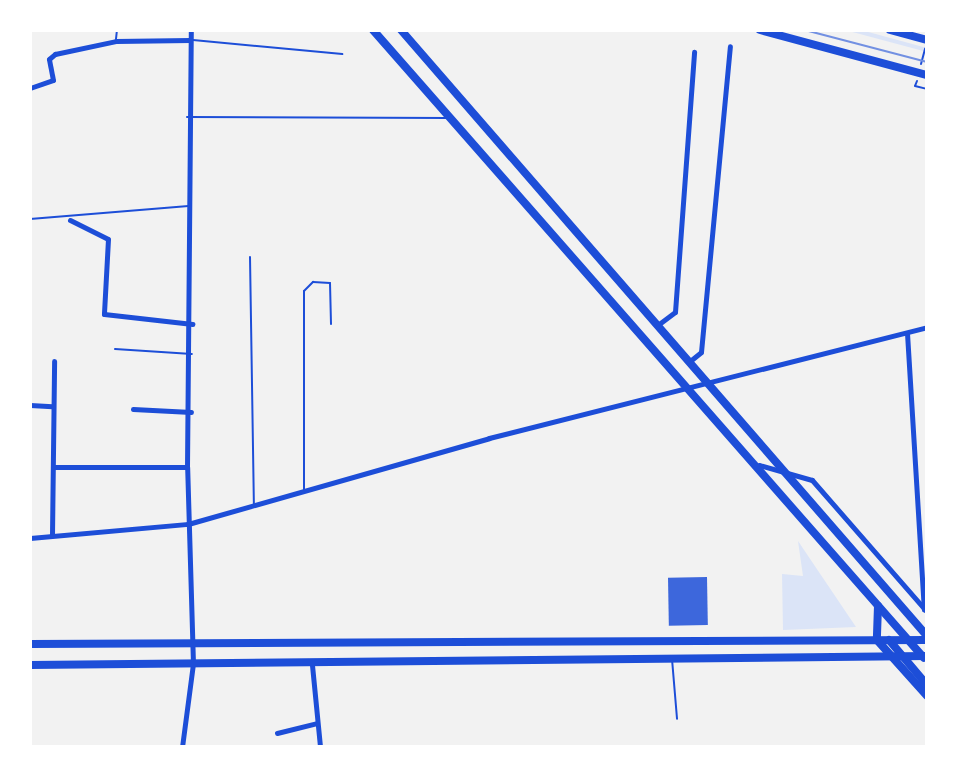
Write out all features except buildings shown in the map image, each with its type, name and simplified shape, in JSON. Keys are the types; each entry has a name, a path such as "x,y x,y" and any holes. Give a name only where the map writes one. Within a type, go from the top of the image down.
{"main road":[{"path":"373,30 688,389 759,465 925,658"},
{"path":"401,30 659,324 927,638"},
{"path":"760,30 927,75"},
{"path":"890,30 906,32 927,40"},
{"path":"878,604 882,620 877,640 889,657 927,696"},
{"path":"30,644 908,640 927,638"},
{"path":"889,640 927,685"},
{"path":"30,664 312,665 901,656 925,658"}],"street":[{"path":"182,747 193,664 187,467 192,354 191,206 187,117 191,30"},
{"path":"30,88 52,80 49,59 55,54 116,41 190,40"},
{"path":"690,361 701,352 730,46"},
{"path":"659,324 675,312 694,52"},
{"path":"70,220 108,239 104,314 192,324"},
{"path":"30,538 188,524 304,491 927,327"},
{"path":"907,333 926,611"},
{"path":"52,535 54,361"},
{"path":"30,405 52,406"},
{"path":"133,409 191,412"},
{"path":"759,465 812,480 926,611"},
{"path":"53,467 187,467"},
{"path":"312,665 320,747"},
{"path":"277,733 317,723"}],"lane":[{"path":"116,41 117,30"},
{"path":"190,40 342,54"},
{"path":"187,117 449,118"},
{"path":"30,219 70,220 191,206"},
{"path":"250,257 254,505"},
{"path":"304,491 306,286 330,284 332,324"},
{"path":"115,350 192,354"},
{"path":"672,659 677,719"}],"path":[{"path":"915,86 927,89"}],"shaded area":[{"path":"845,30 861,30 927,48 927,52"},
{"path":"798,541 856,627 783,630 782,574 803,576"}],"tram line":[{"path":"805,30 927,62"}]}
